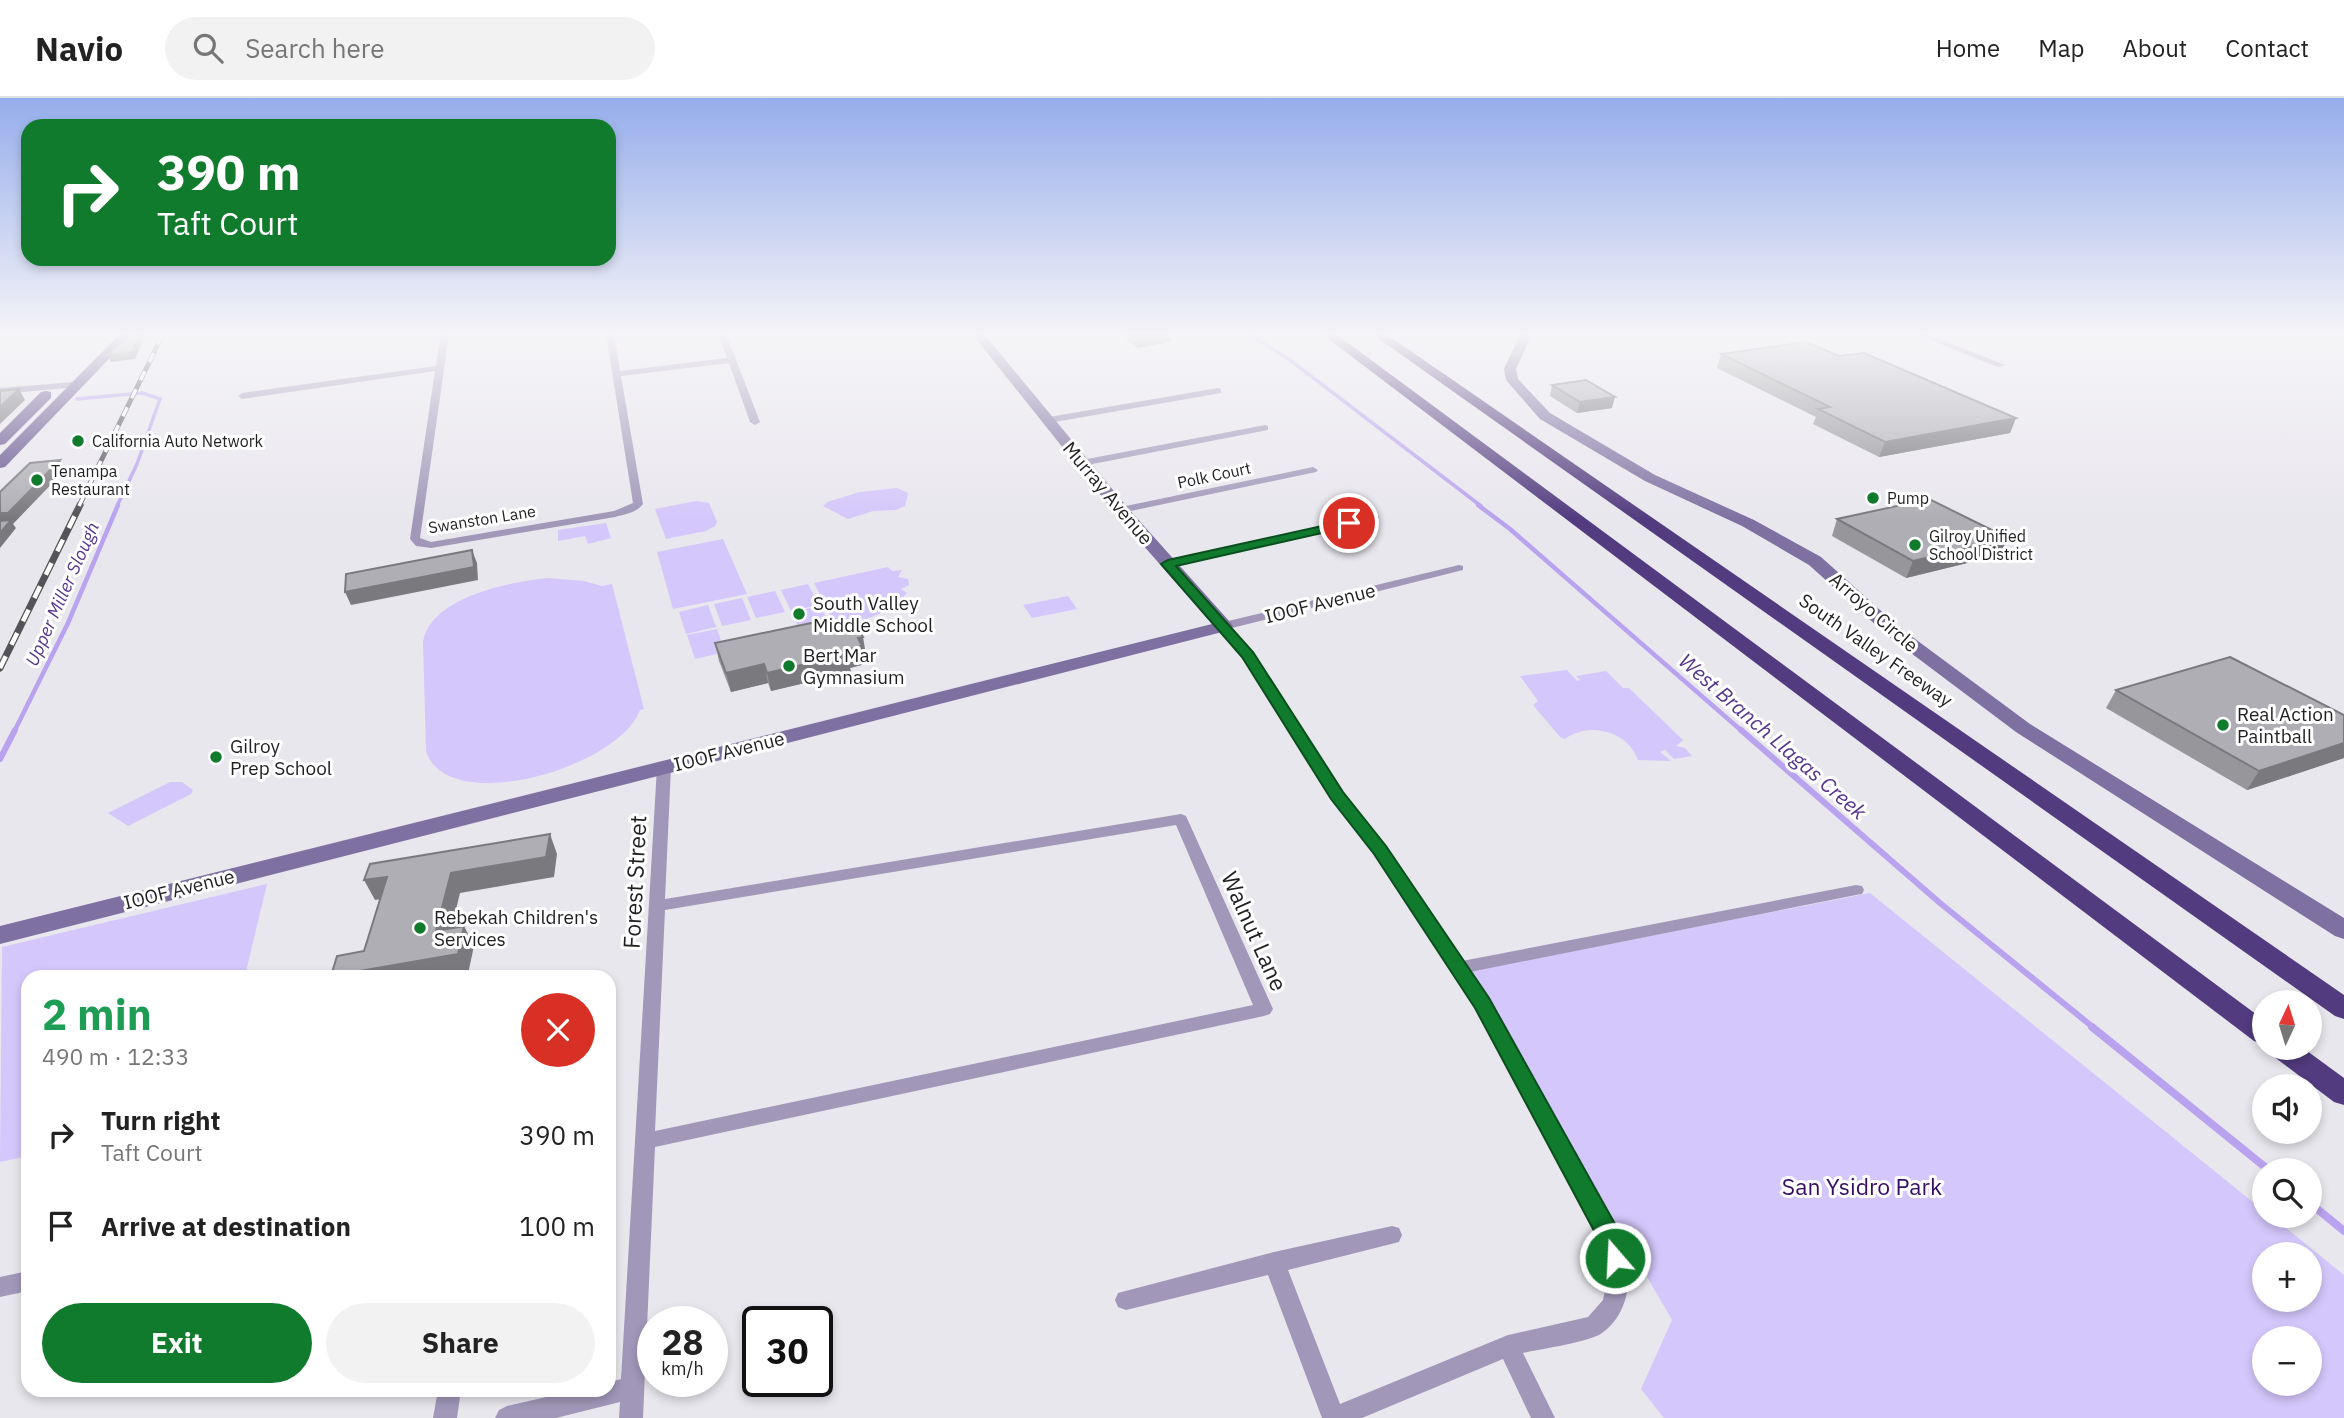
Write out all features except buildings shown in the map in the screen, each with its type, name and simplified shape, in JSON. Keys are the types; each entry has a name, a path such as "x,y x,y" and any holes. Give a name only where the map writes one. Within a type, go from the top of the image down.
{"highway":[{"path":"1398,396 1534,488"},
{"path":"1410,396 2252,1025"},
{"name":"South Valley Freeway","path":"1466,396 2344,1009"},
{"path":"2299,1060 2344,1094"}],"main road":[{"path":"0,441 45,396"},
{"path":"0,464 65,396"}],"street":[{"name":"Swanston Lane","path":"436,396 415,539 420,544 431,545 615,514 635,508 640,500 622,396"},
{"path":"745,396 755,422"},
{"name":"Murray Avenue","path":"1029,396 1121,510 1224,626 1267,683 1337,796 1380,850 1488,1014 1612,1241 1619,1276 1613,1305 1594,1326 1508,1346 1334,1418"},
{"path":"1049,420 1191,396"},
{"name":"Arroyo Circle","path":"1526,396 1545,416 1650,478 1748,523 1815,561 1892,631 2023,728 2344,930"},
{"path":"1082,463 1265,428"},
{"name":"Polk Court","path":"1121,510 1313,470"},
{"path":"1168,564 1375,518"},
{"name":"IOOF Avenue","path":"0,935 1459,568"},
{"name":"Forest Street","path":"631,1418 664,767"},
{"name":"Walnut Lane","path":"646,1141 1264,1009 1181,820 656,906"},
{"path":"1457,968 1856,890"},
{"path":"1126,1300 1392,1235"},
{"path":"1274,1262 1334,1418"},
{"path":"0,1287 21,1282"},
{"path":"1508,1346 1542,1418"},
{"path":"616,1392 632,1388"},
{"path":"445,1418 449,1397"},
{"path":"507,1418 594,1397"}],"green space":[{"path":"897,488 908,493 905,506 896,510 873,511 848,519 823,506 827,502 860,492"},
{"path":"696,501 709,503 717,522 715,526 706,531 666,539 655,509"},
{"path":"606,523 611,538 588,544 585,536 558,541 558,530"},
{"path":"723,539 747,594 673,609 657,552"},
{"path":"888,567 892,571 902,570 898,577 908,579 909,585 901,589 907,593 902,598 893,600 891,604 894,606 873,617 856,621 833,620 814,583"},
{"path":"547,578 584,581 602,586 612,584 644,709 640,710 626,731 601,750 569,766 533,777 497,783 465,781 440,771 426,751 423,642 429,626 440,614 474,595 513,583"},
{"path":"808,584 819,605 791,611 781,590"},
{"path":"775,591 785,612 756,618 747,597"},
{"path":"1068,596 1077,609 1032,618 1023,605"},
{"path":"742,598 751,620 722,626 714,604"},
{"path":"708,605 716,627 686,634 679,612"},
{"path":"820,606 831,628 802,635 791,612"},
{"path":"717,629 725,652 695,659 687,635"},
{"path":"1567,670 1577,681 1580,680 1576,676 1606,671 1623,688 1629,688 1683,740 1676,746 1685,748 1692,756 1674,759 1665,750 1660,752 1671,761 1638,760 1626,742 1607,732 1596,730 1585,731 1565,739 1560,737 1533,705 1538,701 1520,676"},
{"path":"170,782 182,782 193,790 191,794 128,826 108,813"},
{"path":"267,884 246,970 21,970 21,1158 0,1162 2,947"},
{"name":"San Ysidro Park","path":"1870,893 2252,1201 2252,1228 2286,1228 2303,1242 2252,1242 2252,1312 2322,1312 2322,1257 2344,1275 2344,1418 1664,1418 1641,1389 1672,1320 1470,971"}],"waterway":[{"name":"Upper Miller Slough","path":"77,399 114,396"},
{"name":"Upper Miller Slough","path":"117,506 137,464 160,399 150,396"},
{"name":"West Branch Llagas Creek","path":"1337,396 1481,506"},
{"name":"Upper Miller Slough","path":"15,730 68,623 118,505"},
{"name":"West Branch Llagas Creek","path":"1478,505 1510,529 1743,732"},
{"name":"Upper Miller Slough","path":"0,759 15,730"},
{"name":"West Branch Llagas Creek","path":"1741,730 1940,903 2094,1028"},
{"name":"West Branch Llagas Creek","path":"2092,1027 2254,1158"},
{"name":"West Branch Llagas Creek","path":"2322,1213 2344,1231"}],"railway":[{"path":"79,506 133,396"},
{"path":"0,668 80,505"}],"place":[{"name":"California Auto Network","path":"78,441"},
{"name":"Tenampa Restaurant","path":"37,480"},
{"name":"Pump","path":"1873,498"},
{"name":"Gilroy Unified School District","path":"1915,545"},
{"name":"South Valley Middle School","path":"799,614"},
{"name":"Bert Mar Gymnasium","path":"789,666"},
{"name":"Real Action Paintball","path":"2223,725"},
{"name":"Gilroy Prep School","path":"216,757"},
{"name":"Rebekah Children's Services","path":"420,928"}],"route":[{"path":"1349,523 1168,564 1248,655 1337,796 1380,850 1482,1004 1612,1241 1615,1258"}]}
